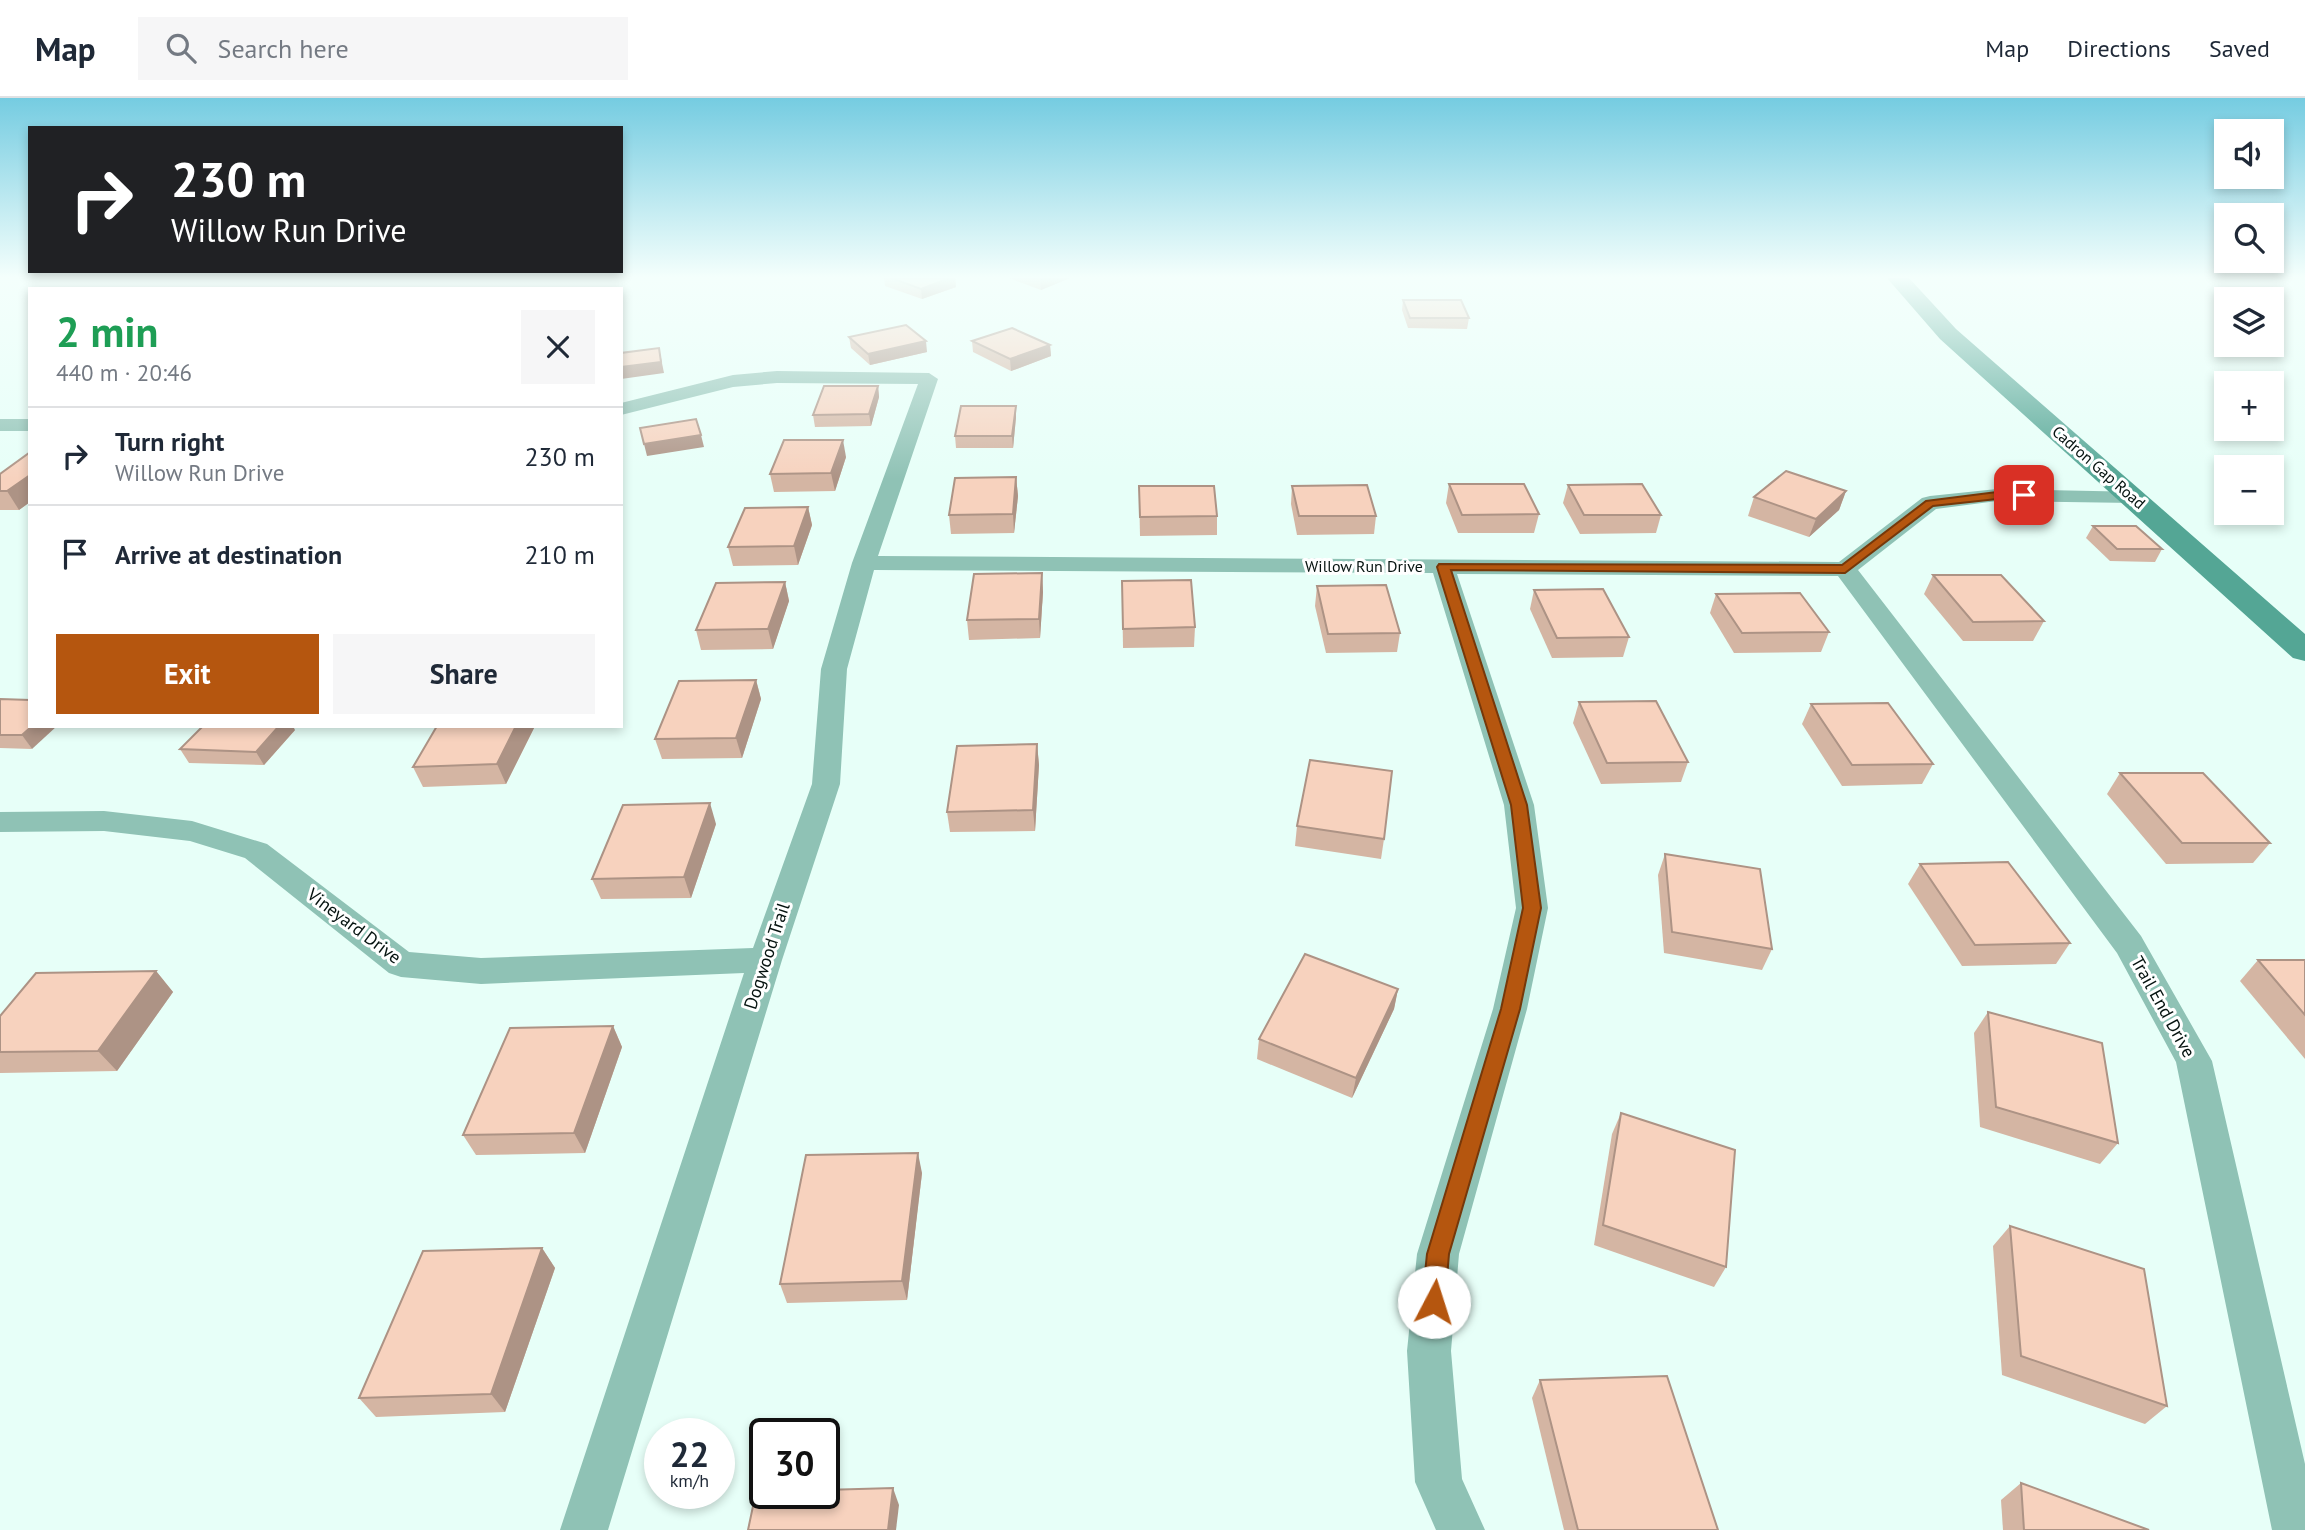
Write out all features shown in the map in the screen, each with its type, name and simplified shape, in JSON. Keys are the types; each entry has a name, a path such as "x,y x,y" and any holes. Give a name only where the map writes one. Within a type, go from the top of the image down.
{"street":[{"name":"Cadron Gap Road","path":"1960,345 2305,651"},
{"name":"Dogwood Trail","path":"584,1530 765,960 826,784 834,668 864,563 929,379 777,377 733,381 623,408"},
{"path":"0,425 28,425"},
{"path":"1845,569 1930,503 1997,495 2134,497"},
{"name":"Willow Run Drive","path":"864,563 1845,569"},
{"path":"1443,567 1519,805 1532,908 1510,1009 1438,1254 1429,1351 1439,1482 1461,1530"},
{"name":"Trail End Drive","path":"1845,569 2129,945 2194,1061 2296,1530"},
{"name":"Vineyard Drive","path":"0,822 104,821 192,831 256,851 401,964 481,971 765,960"}],"building":[{"path":"858,345 909,345 868,354"},
{"path":"980,345 1050,345 1010,359"},
{"path":"659,348 661,362 623,367 623,353"},
{"path":"824,386 878,386 869,414 813,415"},
{"path":"961,406 1016,406 1012,436 955,436"},
{"path":"696,419 701,435 644,444 640,428"},
{"path":"784,440 843,440 831,473 770,474"},
{"path":"28,454 28,476 7,491 0,491 0,474"},
{"path":"1786,471 1846,491 1816,519 1754,497"},
{"path":"1016,477 1013,514 949,515 955,478"},
{"path":"1449,484 1524,484 1539,514 1462,515"},
{"path":"1642,484 1661,515 1584,515 1568,485"},
{"path":"1367,485 1376,516 1299,516 1292,486"},
{"path":"1139,486 1214,486 1217,516 1140,517"},
{"path":"808,507 794,546 728,547 745,508"},
{"path":"2093,526 2136,526 2162,549 2117,549"},
{"path":"1042,573 1039,619 967,620 974,574"},
{"path":"1933,575 2001,575 2044,621 1973,622"},
{"path":"1191,580 1195,627 1123,629 1122,581"},
{"path":"785,582 768,629 696,630 716,583"},
{"path":"1386,585 1400,633 1328,634 1317,586"},
{"path":"1603,589 1629,637 1557,638 1534,590"},
{"path":"1800,593 1829,632 1742,633 1716,594"},
{"path":"756,680 736,738 655,739 679,681"},
{"path":"0,699 28,700 30,728 22,735 0,735"},
{"path":"1656,701 1688,762 1607,763 1579,702"},
{"path":"1888,703 1933,764 1852,765 1811,704"},
{"path":"201,728 277,728 256,752 180,749"},
{"path":"436,728 515,728 497,764 413,767"},
{"path":"1037,744 1033,810 947,812 957,746"},
{"path":"1310,760 1392,771 1384,839 1297,826"},
{"path":"2120,773 2203,773 2270,843 2182,843"},
{"path":"710,803 684,877 592,879 623,805"},
{"path":"1665,854 1760,869 1772,949 1672,932"},
{"path":"2008,862 2070,943 1975,945 1920,864"},
{"path":"1305,954 1398,989 1356,1078 1259,1039"},
{"path":"2258,960 2305,960 2305,1015"},
{"path":"156,971 98,1051 0,1052 0,1016 36,973"},
{"path":"1988,1012 2102,1043 2118,1143 1996,1107"},
{"path":"613,1026 574,1133 463,1135 510,1028"},
{"path":"1621,1113 1735,1150 1726,1267 1603,1225"},
{"path":"918,1153 902,1281 780,1284 806,1155"},
{"path":"2010,1226 2144,1269 2167,1406 2021,1356"},
{"path":"542,1248 491,1394 359,1398 423,1251"},
{"path":"1667,1376 1718,1530 1578,1530 1540,1380"},
{"path":"2021,1483 2149,1530 2024,1530"},
{"path":"893,1488 888,1530 748,1530 752,1509 840,1509 840,1490"}],"route":[{"path":"1434,1302 1438,1254 1510,1009 1532,908 1519,805 1443,567 1845,569 1930,503 1997,495 2024,495"}]}
